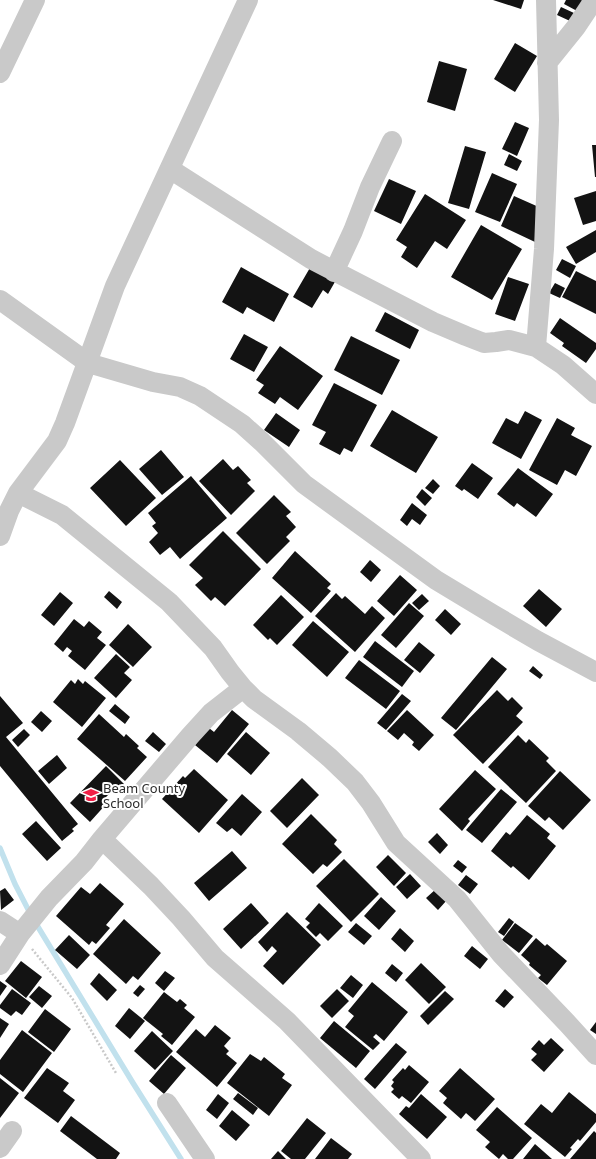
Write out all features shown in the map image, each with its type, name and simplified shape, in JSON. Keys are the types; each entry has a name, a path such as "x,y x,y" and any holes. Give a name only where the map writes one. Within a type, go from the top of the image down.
{"street":[{"path":"0,73 35,0"},
{"path":"0,536 9,511 18,494 56,441 66,423 115,286 248,0"},
{"path":"536,347 544,249 549,128 546,0"},
{"path":"547,63 576,27 594,0"},
{"path":"334,272 353,231 370,187 392,141"},
{"path":"170,169 311,259 334,272 433,322 484,343 509,340 536,347 563,365 596,394"},
{"path":"0,300 88,362 153,382 180,387 200,396 242,424 304,484 436,580 532,637 596,672"},
{"path":"18,494 62,515 169,602 213,648 230,672 254,699 298,731 330,758 355,782 371,803 396,843 456,899 501,954 596,1055"},
{"path":"0,965 24,930 49,898 84,862 190,736 211,713 243,688"},
{"path":"102,839 181,918 215,958 287,1021 421,1159"},
{"path":"0,921 24,930"},
{"path":"167,1103 205,1159"},
{"path":"0,1148 12,1130"}],"path":[{"path":"24,930 72,998 116,1073"}],"building":[{"path":"493,0 524,0 521,9"},
{"path":"566,0 584,1 579,12 564,4"},
{"path":"561,7 574,13 570,21 557,15"},
{"path":"515,43 537,56 515,92 494,79"},
{"path":"439,61 467,69 455,111 427,102"},
{"path":"515,122 529,128 517,156 502,149"},
{"path":"592,145 596,145 596,177 595,177"},
{"path":"465,146 486,152 469,209 448,203"},
{"path":"509,154 522,161 517,171 504,165"},
{"path":"492,173 517,184 500,222 475,212"},
{"path":"389,179 416,191 401,224 374,211"},
{"path":"596,191 596,221 583,225 574,198"},
{"path":"425,194 466,220 447,249 435,241 417,268 401,257 407,247 396,240"},
{"path":"514,196 541,208 535,242 501,226"},
{"path":"481,225 522,249 492,300 451,277"},
{"path":"596,230 596,252 576,264 566,247"},
{"path":"562,259 576,266 570,278 556,270"},
{"path":"311,266 336,280 328,294 323,290 312,308 293,297"},
{"path":"241,267 289,294 274,322 247,307 243,314 222,302"},
{"path":"576,271 596,281 596,314 562,297"},
{"path":"508,277 529,284 515,321 495,314"},
{"path":"555,283 565,288 560,298 549,293"},
{"path":"385,312 419,330 410,349 375,331"},
{"path":"560,318 596,343 596,349 586,363 562,346 564,343 550,333"},
{"path":"244,334 268,347 254,372 230,359"},
{"path":"351,336 400,360 382,395 334,370"},
{"path":"280,346 323,376 298,410 280,397 275,404 258,393 264,385 256,380"},
{"path":"334,383 377,405 352,452 344,448 340,455 319,444 326,432 312,425"},
{"path":"392,410 438,437 416,473 370,446"},
{"path":"525,411 542,420 521,459 492,443 506,418 518,424"},
{"path":"276,413 300,430 289,447 264,430"},
{"path":"557,418 575,428 571,435 592,446 576,476 565,470 557,485 529,470"},
{"path":"161,450 184,477 162,495 139,469"},
{"path":"223,459 233,470 238,466 251,480 247,483 255,491 231,515 199,481"},
{"path":"120,460 156,498 126,526 90,488"},
{"path":"472,463 493,478 478,499 464,489 462,491 455,486"},
{"path":"518,468 553,494 536,517 517,503 514,507 497,494"},
{"path":"191,476 227,518 180,559 170,547 160,555 149,542 158,533 152,526 156,523 148,513"},
{"path":"433,479 440,486 433,494 425,488"},
{"path":"422,489 432,498 425,506 416,497"},
{"path":"274,495 291,512 286,516 296,527 286,537 290,541 267,564 236,533"},
{"path":"412,503 427,515 420,525 412,519 407,526 400,520"},
{"path":"223,531 261,569 225,606 215,597 211,601 195,585 203,578 189,565"},
{"path":"295,551 331,584 327,588 331,591 311,613 272,578"},
{"path":"370,560 381,570 371,582 360,572"},
{"path":"400,575 417,590 394,616 377,601"},
{"path":"539,589 562,609 546,627 523,606"},
{"path":"109,591 122,602 117,609 104,597"},
{"path":"60,592 73,603 54,626 41,615"},
{"path":"336,593 342,599 345,596 365,614 372,606 385,618 355,652 315,616"},
{"path":"422,594 429,601 419,610 412,603"},
{"path":"281,595 304,617 277,645 270,638 268,640 253,625"},
{"path":"409,603 424,616 396,648 381,635"},
{"path":"445,609 461,624 451,635 435,620"},
{"path":"74,619 84,627 89,621 102,632 97,638 106,645 85,670 68,656 72,651 67,647 63,652 54,644"},
{"path":"313,621 349,652 327,677 292,645"},
{"path":"128,624 152,647 133,667 109,645"},
{"path":"375,641 414,671 402,687 363,657"},
{"path":"419,642 435,655 420,673 404,660"},
{"path":"116,654 130,667 124,673 132,680 116,698 94,678"},
{"path":"492,657 507,669 456,730 441,718"},
{"path":"359,660 400,691 386,709 345,678"},
{"path":"533,666 543,675 540,679 529,671"},
{"path":"78,679 83,684 85,681 106,698 82,727 53,702 71,680 75,684"},
{"path":"497,690 508,701 512,697 523,708 516,716 523,722 483,764 453,735"},
{"path":"402,694 411,701 386,730 377,723"},
{"path":"0,696 23,723 6,737 78,824 72,829 74,831 62,841 0,766"},
{"path":"115,704 130,717 125,724 109,711"},
{"path":"232,710 249,724 217,763 195,745 209,728 214,732"},
{"path":"407,710 434,735 419,751 412,745 414,742 404,733 398,740 387,731"},
{"path":"41,711 52,721 42,732 31,722"},
{"path":"99,714 124,737 126,734 139,746 137,748 147,757 125,781 77,739"},
{"path":"24,729 30,735 18,747 12,740"},
{"path":"153,732 166,744 159,752 145,741"},
{"path":"246,732 270,753 251,775 227,754"},
{"path":"518,735 526,743 529,739 549,758 546,761 556,771 526,803 488,767"},
{"path":"57,755 67,768 49,784 38,771"},
{"path":"106,766 124,784 119,790 116,787 105,798 108,802 90,822 70,803"},
{"path":"194,769 228,800 199,833 162,799 183,776 185,778"},
{"path":"475,770 496,789 468,819 470,821 462,831 439,809"},
{"path":"560,771 591,800 563,830 549,817 545,821 528,806"},
{"path":"302,778 319,795 287,828 270,811"},
{"path":"501,789 517,802 482,843 466,830"},
{"path":"242,794 262,812 241,836 232,828 227,832 216,823"},
{"path":"311,814 337,840 334,844 342,852 327,867 323,864 313,874 282,844"},
{"path":"527,815 550,834 547,838 556,846 529,880 513,866 511,868 491,851 506,832 510,835"},
{"path":"36,821 61,848 47,861 22,834"},
{"path":"437,833 448,845 440,854 428,842"},
{"path":"232,851 247,868 209,901 194,883"},
{"path":"388,855 406,873 394,886 376,867"},
{"path":"344,859 379,894 351,922 316,886"},
{"path":"458,860 467,867 462,873 453,866"},
{"path":"410,874 421,886 407,899 396,887"},
{"path":"466,875 478,884 470,894 458,885"},
{"path":"100,883 124,904 106,925 110,928 96,944 92,941 89,945 56,916 81,887 90,894"},
{"path":"5,888 14,900 1,910 0,891"},
{"path":"436,889 447,900 438,910 426,898"},
{"path":"381,897 396,911 379,930 364,916"},
{"path":"251,903 269,923 241,949 223,929"},
{"path":"319,903 343,926 328,941 320,933 316,937 306,927 310,923 305,919"},
{"path":"287,912 321,945 283,985 263,966 277,951 272,946 267,952 258,942"},
{"path":"509,918 514,922 504,936 498,932"},
{"path":"124,919 161,953 138,980 133,976 126,984 93,954"},
{"path":"356,923 372,936 364,945 348,932"},
{"path":"515,923 533,936 519,953 502,940"},
{"path":"400,928 414,941 405,952 391,939"},
{"path":"69,935 90,955 77,969 55,950"},
{"path":"536,938 545,946 547,944 567,961 547,985 538,978 541,975 529,965 530,963 521,955"},
{"path":"472,946 488,959 480,969 464,956"},
{"path":"21,961 42,977 26,998 5,981"},
{"path":"421,963 446,987 429,1004 405,980"},
{"path":"392,964 403,973 396,982 385,973"},
{"path":"165,971 175,978 164,991 155,983"},
{"path":"99,973 117,990 107,1001 90,984"},
{"path":"351,975 363,985 353,998 340,988"},
{"path":"0,981 7,986 0,996"},
{"path":"372,982 408,1012 384,1041 376,1034 373,1037 380,1043 373,1050 345,1027 354,1016 348,1011"},
{"path":"140,985 145,989 138,997 133,993"},
{"path":"39,986 52,996 42,1008 29,997"},
{"path":"12,989 31,1003 22,1015 16,1011 11,1016 0,1008 0,1005"},
{"path":"337,989 349,1001 332,1018 320,1006"},
{"path":"505,989 514,997 504,1008 495,1001"},
{"path":"445,991 454,999 428,1025 420,1016"},
{"path":"164,992 177,1002 180,999 187,1005 184,1008 195,1017 172,1045 161,1036 163,1034 143,1018"},
{"path":"129,1008 145,1021 130,1039 115,1026"},
{"path":"45,1009 71,1029 54,1052 28,1032"},
{"path":"0,1018 9,1024 0,1038"},
{"path":"334,1021 370,1051 356,1068 320,1038"},
{"path":"596,1022 596,1034 590,1030"},
{"path":"215,1025 231,1038 224,1046 229,1051 226,1054 237,1063 217,1087 176,1052 196,1029 205,1037"},
{"path":"22,1030 52,1053 23,1092 0,1074 0,1060"},
{"path":"152,1031 173,1051 155,1070 134,1051"},
{"path":"551,1038 564,1050 544,1072 531,1060 537,1054 531,1049 539,1040 544,1045"},
{"path":"396,1043 407,1052 375,1089 364,1079"},
{"path":"250,1054 261,1061 264,1057 285,1074 282,1078 292,1085 269,1116 227,1083"},
{"path":"171,1055 186,1068 164,1094 149,1081"},
{"path":"409,1065 429,1082 411,1103 402,1096 399,1099 391,1092 394,1089 391,1086 394,1082 392,1080 403,1068 405,1070"},
{"path":"47,1068 69,1083 63,1091 75,1100 58,1123 24,1098"},
{"path":"460,1068 495,1099 475,1121 466,1113 461,1119 443,1103 447,1098 439,1091"},
{"path":"0,1078 19,1093 0,1118"},
{"path":"569,1092 596,1114 596,1122 580,1141 578,1139 570,1148 572,1149 565,1157 524,1124 541,1104 552,1113"},
{"path":"238,1093 258,1108 253,1115 233,1099"},
{"path":"218,1094 229,1103 217,1119 206,1110"},
{"path":"421,1094 447,1117 427,1139 399,1114 406,1106 409,1108"},
{"path":"497,1107 532,1138 513,1159 508,1159 503,1154 499,1159 485,1147 490,1142 476,1130"},
{"path":"232,1110 250,1125 236,1141 219,1126"},
{"path":"71,1116 120,1153 116,1159 97,1159 60,1131"},
{"path":"307,1118 326,1133 305,1159 291,1159 281,1151"},
{"path":"594,1131 596,1133 596,1159 570,1159"},
{"path":"331,1138 352,1154 348,1159 315,1159"},
{"path":"535,1144 552,1159 523,1159"},
{"path":"278,1151 286,1159 271,1159"}],"waterway":[{"path":"0,848 15,884 31,915"},
{"path":"35,922 181,1159"}],"place":[{"name":"Beam County School","path":"91,795"}]}
